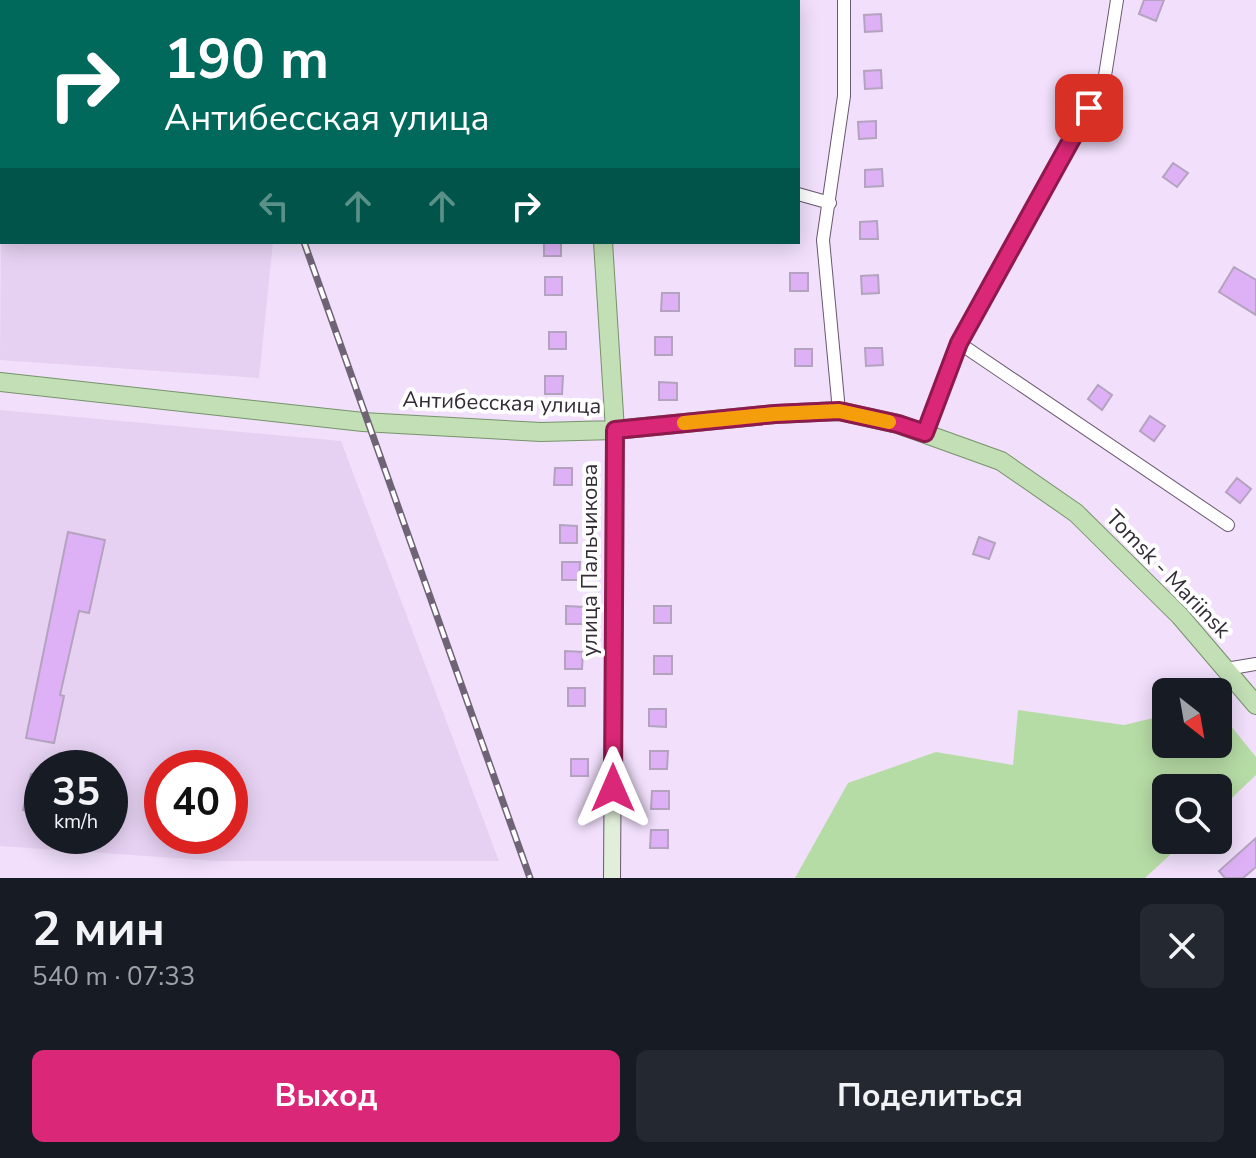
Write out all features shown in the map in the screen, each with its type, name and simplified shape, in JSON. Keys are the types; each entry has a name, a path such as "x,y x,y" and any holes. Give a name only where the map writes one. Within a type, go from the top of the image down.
{"main road":[{"name":"улица Пальчикова","path":"603,244 615,430"},
{"name":"Антибесская улица","path":"0,382 363,422 541,432 615,430 775,414 839,411 898,424 1001,461 1076,513"},
{"name":"Tomsk - Mariinsk","path":"1076,513 1180,616 1256,705"}],"street":[{"path":"839,411 823,240 844,96 844,0"},
{"path":"925,433 959,343 1104,82 1117,0"},
{"path":"800,195 830,203"},
{"path":"959,343 1228,525"},
{"name":"улица Пальчикова","path":"612,878 615,430"},
{"path":"1226,669 1256,664"}],"shaded area":[{"path":"1,244 273,244 259,378 0,360"},
{"path":"0,410 341,441 499,861 218,861 116,854 128,854 128,750 24,750 24,848 0,846"}],"green space":[{"path":"1018,710 1124,725 1152,718 1152,758 1232,758 1232,727 1256,757 1256,775 1232,798 1232,774 1152,774 1152,854 1171,854 1145,878 795,878 848,783 936,752 1013,765"}],"building":[{"path":"1144,0 1164,0 1156,21 1139,14"},
{"path":"881,14 882,31 865,32 864,15"},
{"path":"881,70 882,88 865,89 864,71"},
{"path":"876,121 876,138 859,139 858,122"},
{"path":"1173,163 1188,173 1177,187 1163,177"},
{"path":"882,169 883,186 865,187 865,170"},
{"path":"877,221 878,239 860,239 860,222"},
{"path":"544,244 561,244 561,256 544,256"},
{"path":"1234,267 1256,280 1256,315 1219,292"},
{"path":"790,273 808,273 808,291 790,291"},
{"path":"878,275 879,293 862,294 861,276"},
{"path":"545,277 562,277 562,295 545,295"},
{"path":"662,293 679,293 679,311 661,311"},
{"path":"549,332 566,332 566,349 549,349"},
{"path":"655,337 672,337 672,355 655,355"},
{"path":"865,348 882,348 883,365 866,366"},
{"path":"795,349 812,349 812,366 795,366"},
{"path":"545,376 563,376 562,394 545,394"},
{"path":"659,382 677,383 677,400 659,400"},
{"path":"1098,385 1112,395 1102,410 1088,399"},
{"path":"1150,416 1165,426 1154,441 1140,431"},
{"path":"555,468 572,468 572,485 554,485"},
{"path":"1237,478 1251,489 1240,503 1226,492"},
{"path":"560,525 577,526 577,543 560,543"},
{"path":"68,532 105,540 89,613 79,611 60,695 64,696 54,743 26,738"},
{"path":"979,537 995,543 989,559 973,554"},
{"path":"562,562 580,562 579,580 562,580"},
{"path":"566,606 584,607 584,624 566,624"},
{"path":"654,606 671,606 671,623 654,623"},
{"path":"565,651 583,652 582,669 565,669"},
{"path":"654,656 672,656 672,674 654,674"},
{"path":"568,688 585,688 585,706 568,706"},
{"path":"649,709 666,709 666,727 649,726"},
{"path":"650,751 668,751 667,769 650,769"},
{"path":"571,759 588,759 588,776 571,776"},
{"path":"652,791 669,791 669,809 651,809"},
{"path":"651,830 668,830 668,848 650,848"},
{"path":"1256,838 1256,867 1243,878 1225,878 1219,871"}],"railway":[{"path":"305,244 530,878"}],"slow traffic":[{"path":"684,423 839,411 889,422"}],"route":[{"path":"613,788 615,430 775,414 839,411 925,433 959,343 1089,108"}]}
